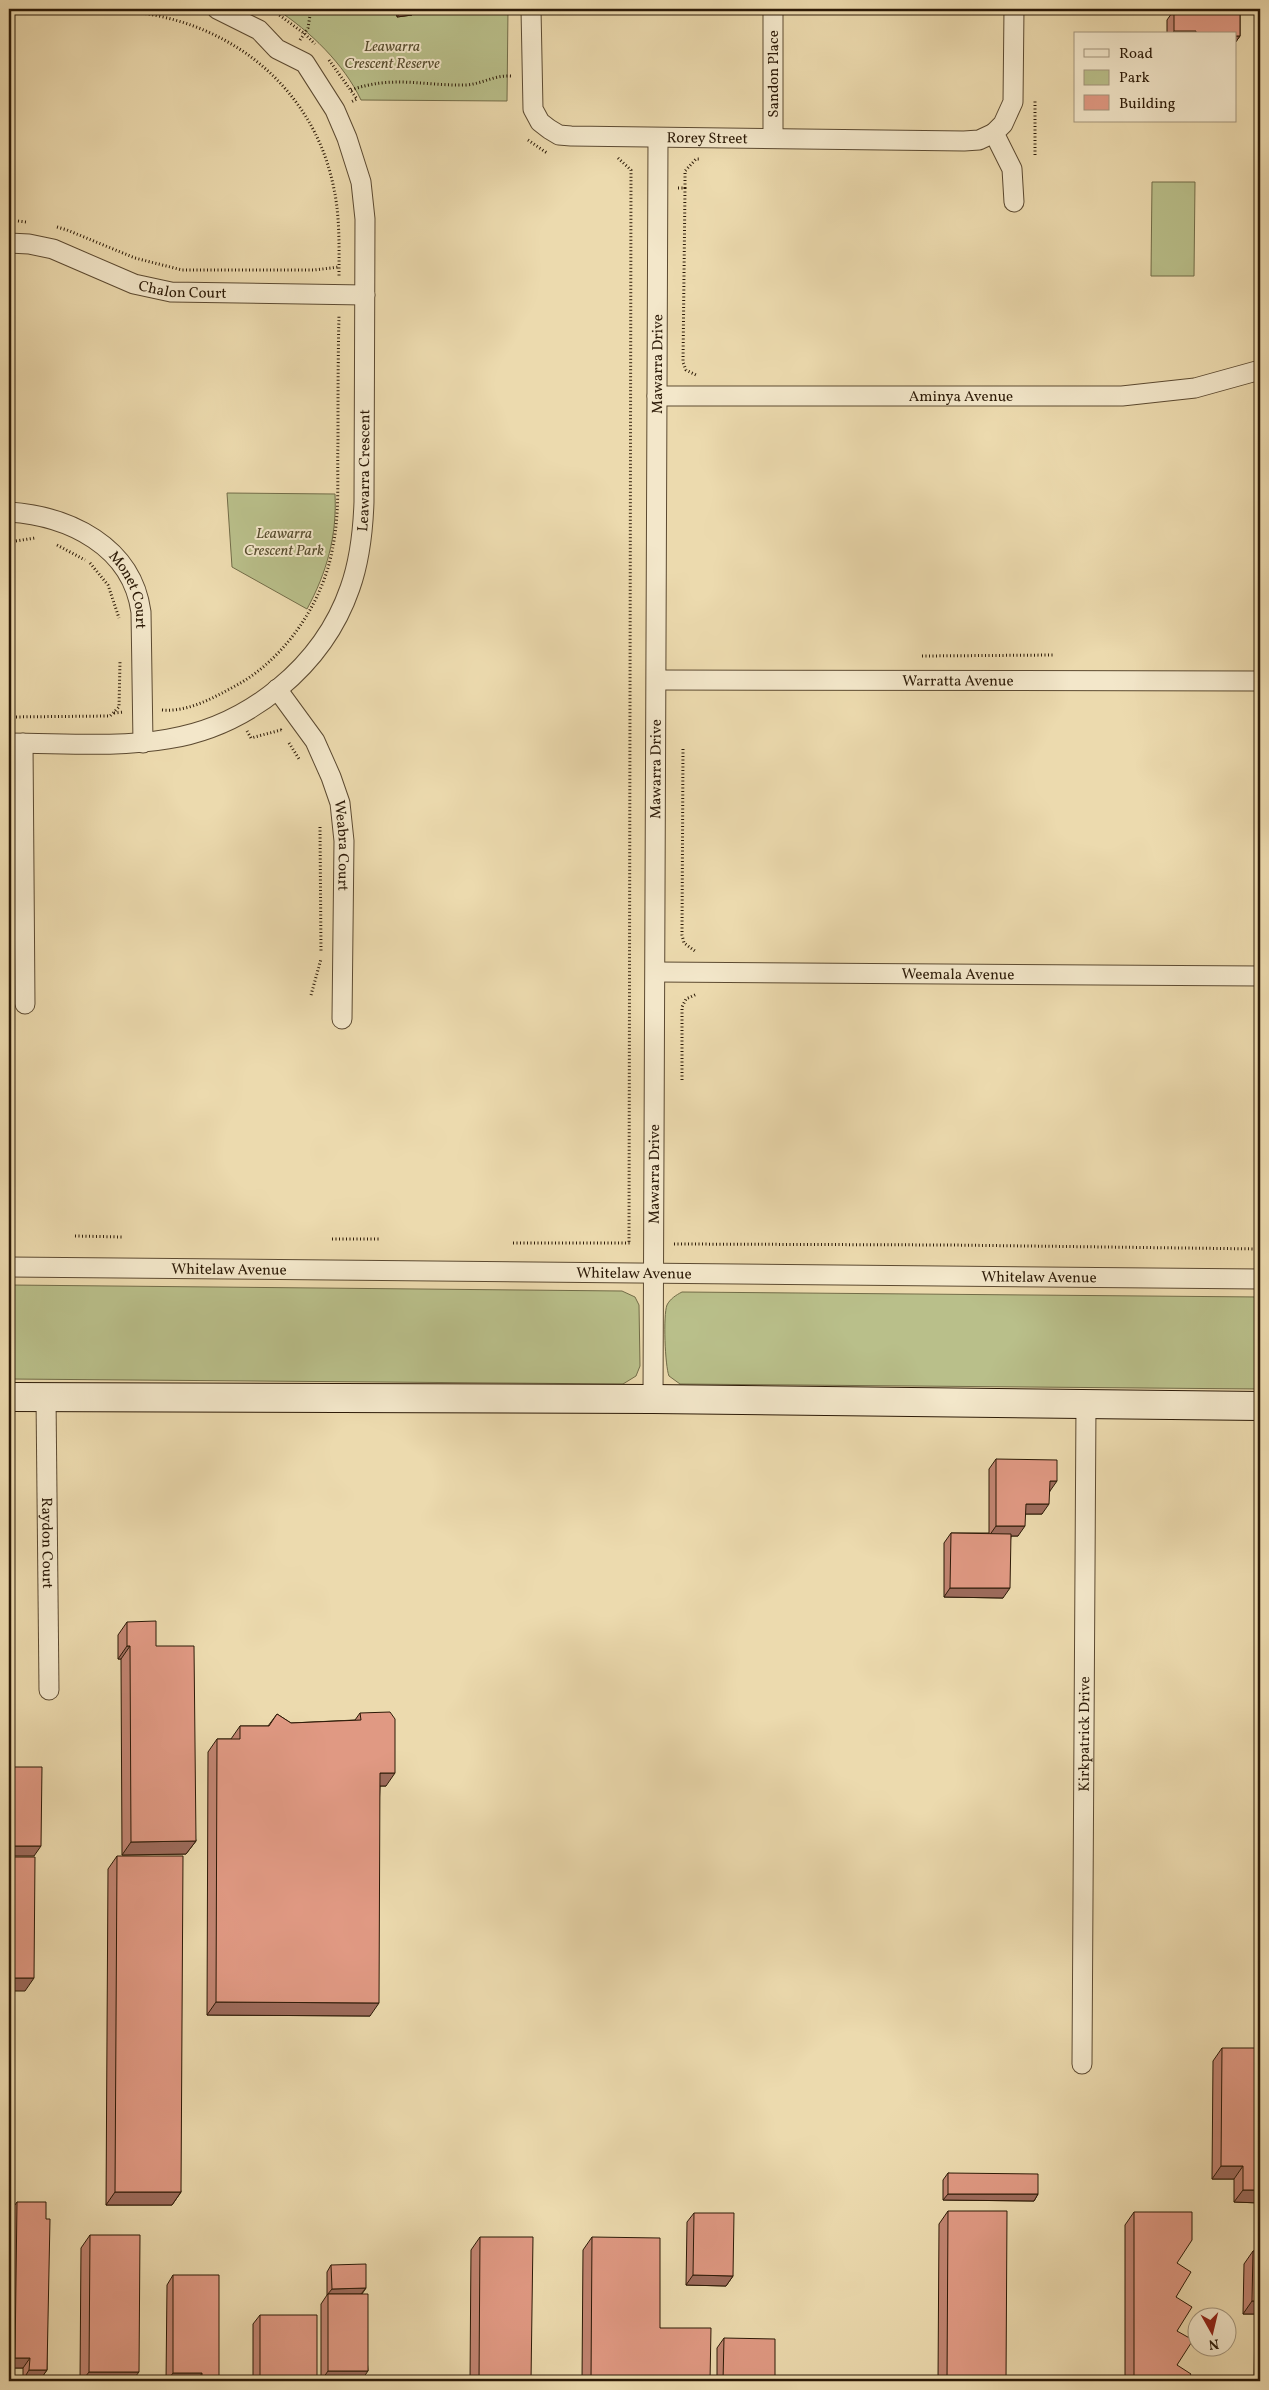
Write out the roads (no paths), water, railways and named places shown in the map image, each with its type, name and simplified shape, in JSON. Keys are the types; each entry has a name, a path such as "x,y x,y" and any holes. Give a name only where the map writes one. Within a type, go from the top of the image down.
{"street":[{"name":"Leawarra Crescent","path":"16,743 143,742 192,734 240,715 277,690 306,662 332,625 350,589 359,554 364,502 364,207 358,170 342,124 306,63 277,49 259,30 217,9"},
{"name":"Rorey Street","path":"531,9 532,101 535,113 540,122 553,132 565,136 970,141 979,140 994,133"},
{"name":"Sandon Place","path":"773,9 773,138"},
{"path":"1014,9 1014,99 1012,109 994,133 1012,168 1014,202"},
{"name":"Mawarra Drive","path":"653,1400 658,138"},
{"name":"Chalon Court","path":"9,243 53,249 134,284 171,292 365,295"},
{"name":"Aminya Avenue","path":"657,396 1122,396 1195,388 1260,370"},
{"name":"Monet Court","path":"9,512 50,517 76,529 101,544 125,569 138,592 141,612 143,742"},
{"name":"Warratta Avenue","path":"657,680 1260,681"},
{"name":"Weabra Court","path":"277,690 315,741 331,776 340,803 344,841 342,1019"},
{"path":"16,743 25,1004"},
{"name":"Weemala Avenue","path":"656,972 1260,976"},
{"name":"Whitelaw Avenue","path":"9,1268 1260,1279"},
{"path":"9,1397 653,1400 1260,1406"},
{"name":"Raydon Court","path":"46,1397 49,1690"},
{"name":"Kirkpatrick Drive","path":"1082,2064 1086,1404"}],"park label":[{"name":"Leawarra Crescent Reserve","path":"392,54"},
{"name":"Leawarra Crescent Park","path":"284,542"}]}
